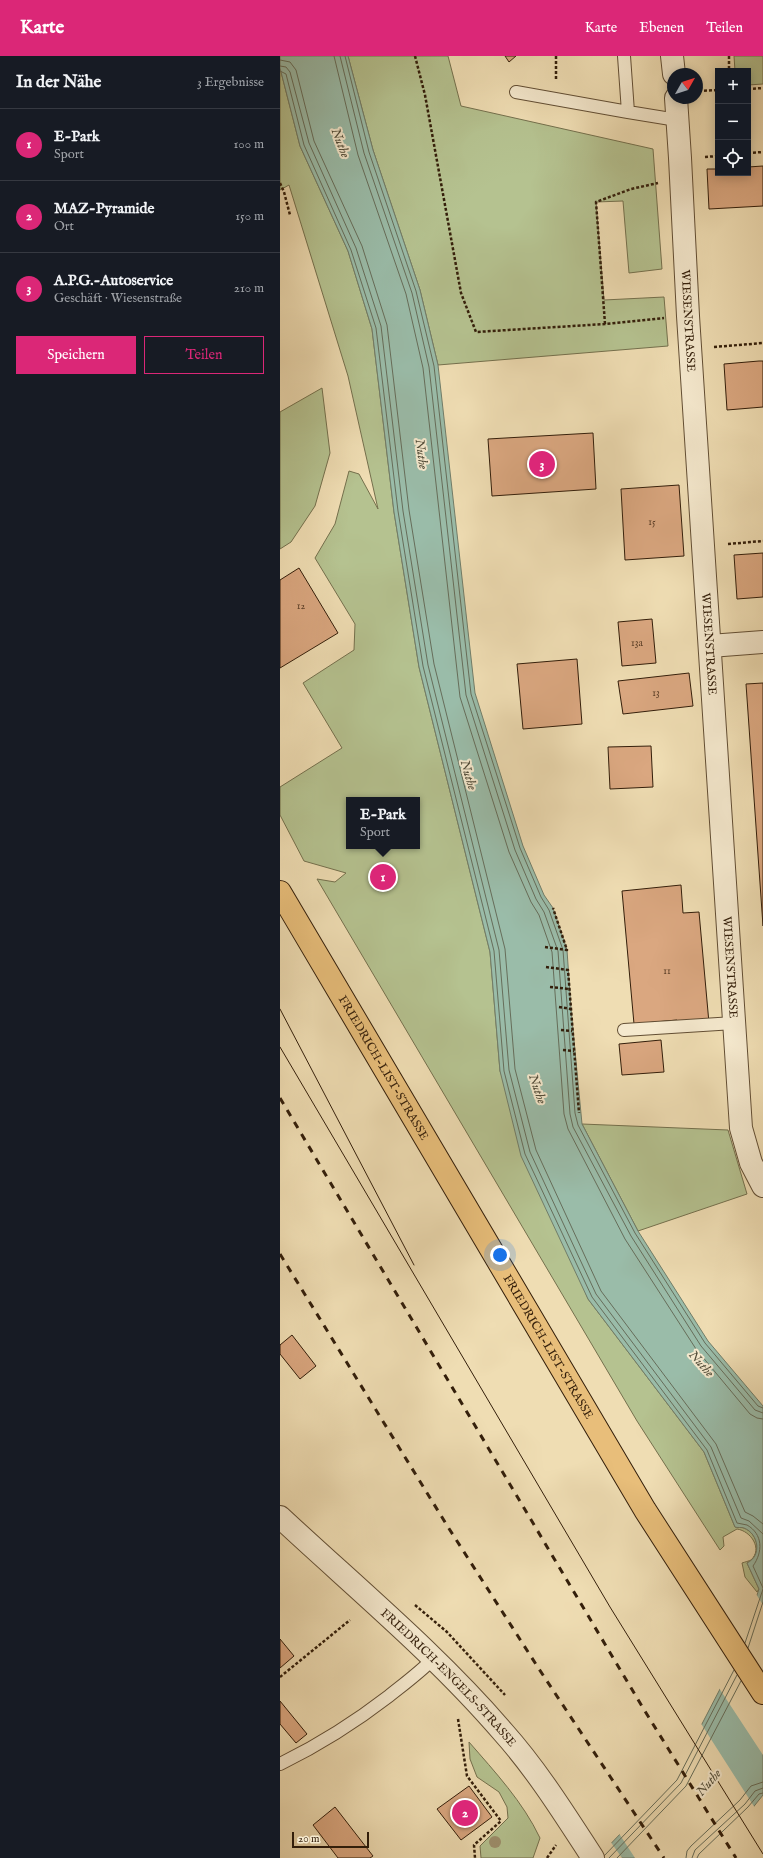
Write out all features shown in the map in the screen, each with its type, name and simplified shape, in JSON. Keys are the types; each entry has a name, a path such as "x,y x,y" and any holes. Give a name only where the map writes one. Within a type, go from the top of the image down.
{"main road":[{"name":"FRIEDRICH-LIST-STRASSE","path":"280,892 645,1510 763,1693"}],"street":[{"path":"672,56 673,68"},
{"name":"WIESENSTRASSE","path":"676,104 690,349 741,1128 751,1163 763,1186"},
{"path":"710,646 763,642"},
{"name":"FRIEDRICH-ENGELS-STRASSE","path":"280,1517 433,1659 504,1732 530,1765 590,1853"}],"lane":[{"path":"624,56 628,112"},
{"path":"516,92 677,120"},
{"path":"624,1030 734,1023"},
{"path":"280,1764 317,1746 359,1719 420,1672 433,1659"}],"path":[{"path":"414,56 427,102 461,293 476,332 605,324 688,316"},
{"path":"729,56 729,68"},
{"path":"751,89 763,88"},
{"path":"703,91 715,90"},
{"path":"751,153 763,152"},
{"path":"605,324 596,202 632,189 681,178"},
{"path":"280,183 290,215"},
{"path":"690,349 763,343"},
{"path":"703,546 763,540"},
{"path":"545,948 567,950 552,908"},
{"path":"546,967 568,970 579,1113"},
{"path":"550,987 569,989"},
{"path":"558,1007 571,1009"},
{"path":"561,1030 572,1031"},
{"path":"563,1050 574,1051"},
{"path":"280,1677 350,1620"},
{"path":"460,1715 458,1719 467,1776 501,1821 474,1845 475,1858"},
{"path":"547,1858 561,1839"}],"shaded area":[{"path":"348,56 448,56 461,106 653,149 662,269 629,273 623,201 596,202 604,300 664,297 668,346 438,365 420,290 373,150"},
{"path":"734,56 763,56 763,84 751,85 751,68 735,68"},
{"path":"280,68 300,146 348,251 372,329 394,512 419,667 490,952 500,1071 588,1299 704,1452 735,1527 744,1528 753,1535 757,1545 757,1550 755,1555 752,1560 747,1563 759,1589 757,1592 745,1577 742,1563 751,1560 754,1556 756,1546 754,1541 747,1533 737,1529 723,1537 724,1546 720,1550 637,1421 317,879 335,882 346,873 304,861 280,815 280,787 342,748 303,683 354,650 355,624 315,558 335,524 349,471 359,474 378,509 348,376 289,185 280,190"},
{"path":"322,388 330,453 315,506 291,542 280,549 280,412"},
{"path":"582,1124 728,1130 747,1194 638,1231"},
{"path":"469,1742 508,1788 533,1825 540,1838 533,1858 481,1858 480,1846 508,1818 507,1807 499,1792 477,1777 470,1759"}],"water":[{"name":"Nuthe","path":"280,56 348,56 373,150 420,290 438,365 475,693 523,846 544,895 553,908 567,950 582,1124 638,1231 708,1341 763,1406 763,1795 751,1810 700,1858 597,1858 674,1778 735,1660 759,1589 747,1563 752,1560 755,1555 757,1545 753,1535 749,1531 743,1528 735,1527 704,1452 588,1299 521,1156 500,1071 490,952 419,667 394,512 372,329 348,251 300,146 280,68"}],"pier":[{"path":"756,1594 763,1605 763,1755 719,1688 733,1660"},
{"path":"700,1722 755,1808 703,1858 635,1858 618,1832 672,1776"},
{"path":"610,1841 622,1858 595,1858 595,1857"}],"building":[{"path":"505,56 516,56 509,62"},
{"path":"763,166 763,206 709,209 707,169 715,169 715,176 751,176 751,167"},
{"path":"763,361 763,407 727,410 724,364"},
{"path":"593,433 596,489 492,496 488,439"},
{"path":"679,485 684,556 625,560 621,489"},
{"path":"763,553 763,597 737,599 734,555"},
{"path":"299,568 338,633 280,668 280,580"},
{"path":"652,619 656,663 622,666 618,622"},
{"path":"577,659 582,724 523,729 517,664"},
{"path":"689,673 693,706 623,714 618,681"},
{"path":"763,683 763,926 746,684"},
{"path":"651,746 653,787 610,789 608,747"},
{"path":"681,885 683,913 699,912 709,1023 678,1026 677,1020 634,1024 622,891"},
{"path":"661,1040 664,1072 622,1075 619,1044"},
{"path":"292,1335 316,1366 300,1379 280,1354 280,1345"},
{"path":"280,1639 294,1656 280,1668"},
{"path":"280,1701 307,1734 296,1743 280,1724"},
{"path":"469,1786 492,1817 461,1840 437,1809"},
{"path":"335,1807 373,1856 370,1858 338,1858 313,1825"}],"tram line":[{"path":"280,1009 414,1265"},
{"path":"280,1047 610,1607 763,1854"}],"railway":[{"path":"280,1098 643,1708 736,1858"},
{"path":"280,1254 448,1527 539,1669 664,1858"}],"place":[{"name":"A.P.G.-Autoservice","path":"542,464"},
{"name":"E-Park","path":"383,877"},
{"name":"MAZ-Pyramide","path":"465,1813"}]}
